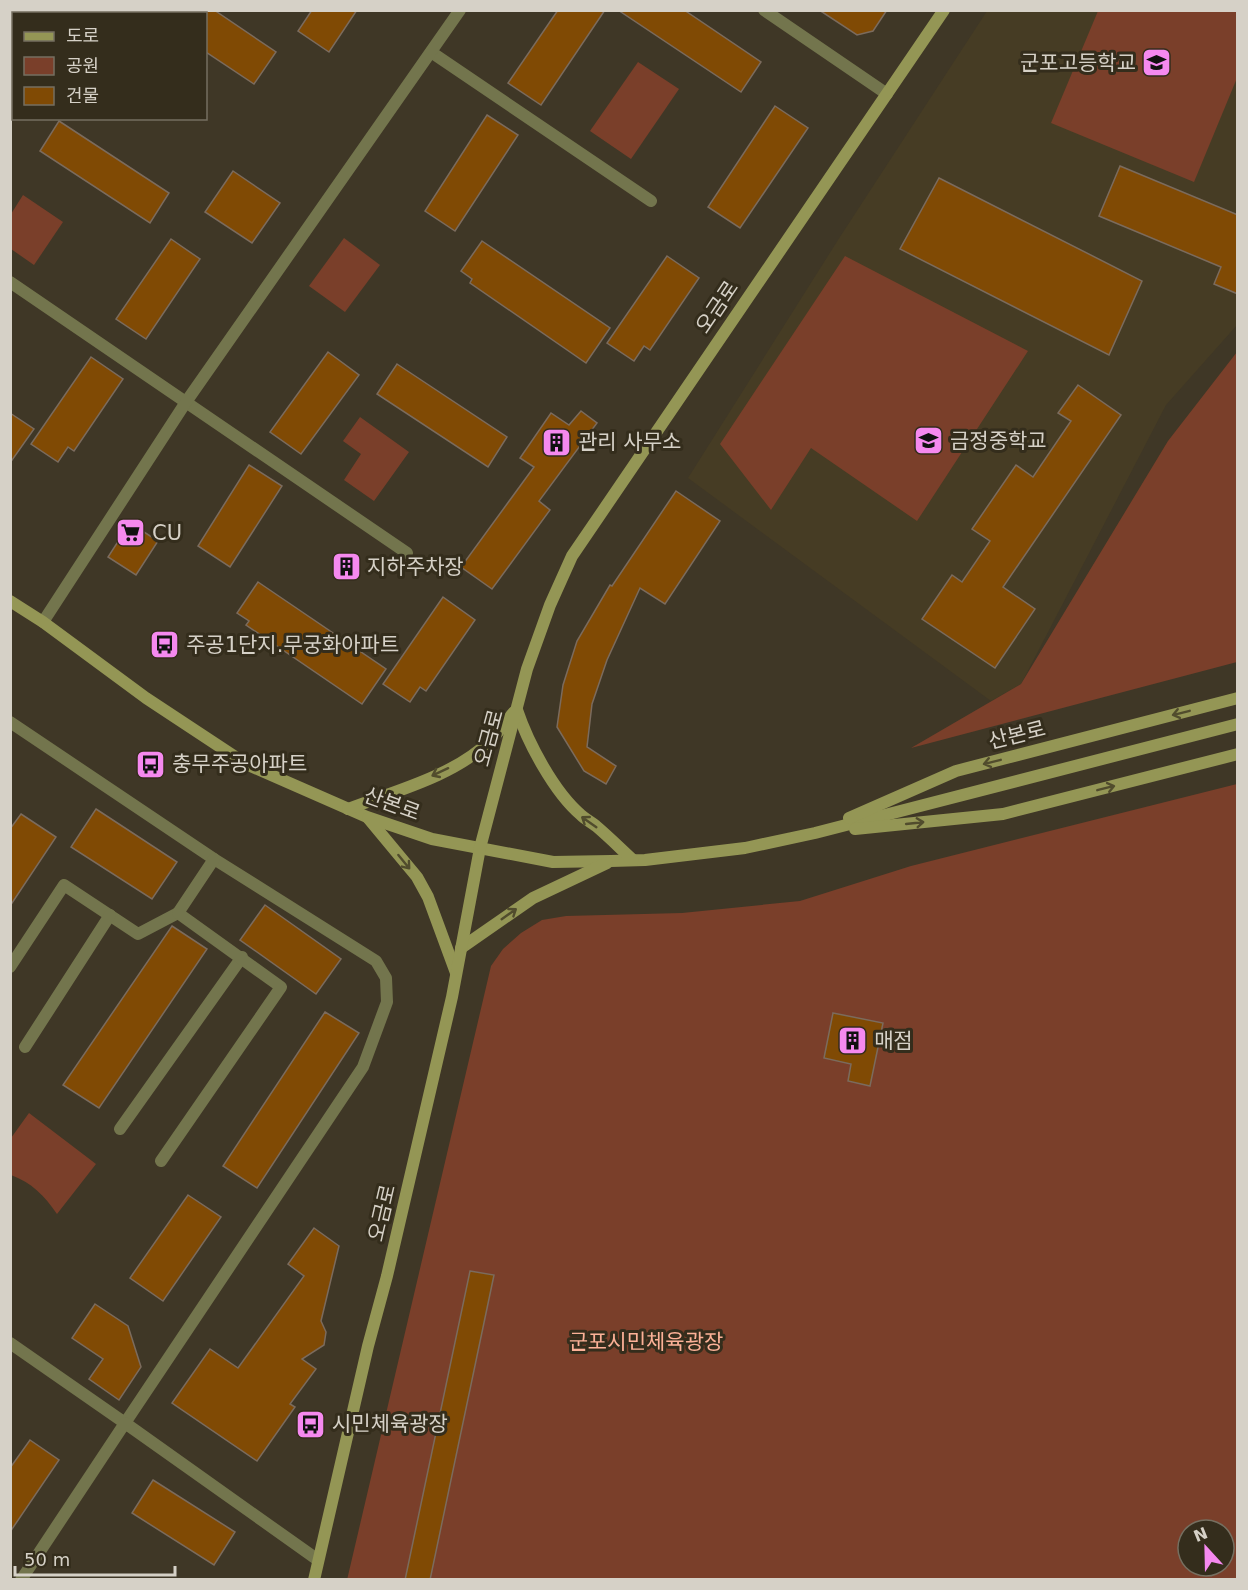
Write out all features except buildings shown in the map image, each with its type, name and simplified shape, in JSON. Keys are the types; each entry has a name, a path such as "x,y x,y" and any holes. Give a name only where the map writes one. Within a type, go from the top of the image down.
{"street":[{"path":"43,622 186,402 460,10"},
{"path":"765,10 887,94"},
{"name":"오금로","path":"314,1580 456,975 480,848 527,669 550,604 572,556 944,10"},
{"path":"431,52 651,201"},
{"path":"10,282 407,553"},
{"name":"산본로","path":"10,601 43,622 146,698 246,764 367,817 432,839 553,861 633,860 745,848 815,833 1238,724"},
{"name":"산본로","path":"815,833 956,771 1238,699"},
{"path":"348,808 423,781 473,755 491,740 517,709"},
{"path":"517,709 535,754 558,789 581,816 594,824 633,860"},
{"path":"10,722 214,859 376,961 386,978 387,1002 363,1067 21,1580"},
{"name":"산본로","path":"815,833 1004,814 1238,754"},
{"path":"367,817 417,877 428,897 456,975"},
{"path":"10,967 64,885 138,934 178,913 214,859"},
{"path":"461,948 533,898 611,861"},
{"path":"161,1161 281,987 178,913"},
{"path":"25,1047 110,915"},
{"path":"120,1129 242,957"},
{"path":"10,1343 318,1560"}],"shaded area":[{"path":"987,11 1237,11 1237,325 1166,405 1021,684 991,701 688,478 838,240"}],"green space":[{"path":"1098,11 1237,11 1237,78 1194,182 1051,123"},
{"path":"638,62 679,89 631,159 590,131"},
{"path":"23,195 63,222 34,265 11,249 11,214"},
{"path":"344,238 380,265 345,312 309,286"},
{"path":"845,256 1028,351 917,521 811,448 771,510 720,444"},
{"path":"1237,352 1237,662 911,748 1021,684 1168,441"},
{"path":"360,417 409,452 374,501 344,480 361,454 343,441"},
{"name":"군포시민체육광장","path":"1237,784 1237,1579 347,1580 491,966 503,949 521,933 542,920 566,916 682,913 800,901 911,866"},
{"path":"29,1113 96,1164 57,1214 37,1190 11,1175 11,1138"}],"place":[{"name":"군포고등학교","path":"1157,63"},
{"name":"금정중학교","path":"929,441"},
{"name":"관리 사무소","path":"557,442"},
{"name":"CU","path":"131,533"},
{"name":"지하주차장","path":"346,567"},
{"name":"주공1단지.무궁화아파트","path":"165,645"},
{"name":"충무주공아파트","path":"151,764"},
{"name":"매점","path":"853,1041"},
{"name":"시민체육광장","path":"311,1424"}]}
